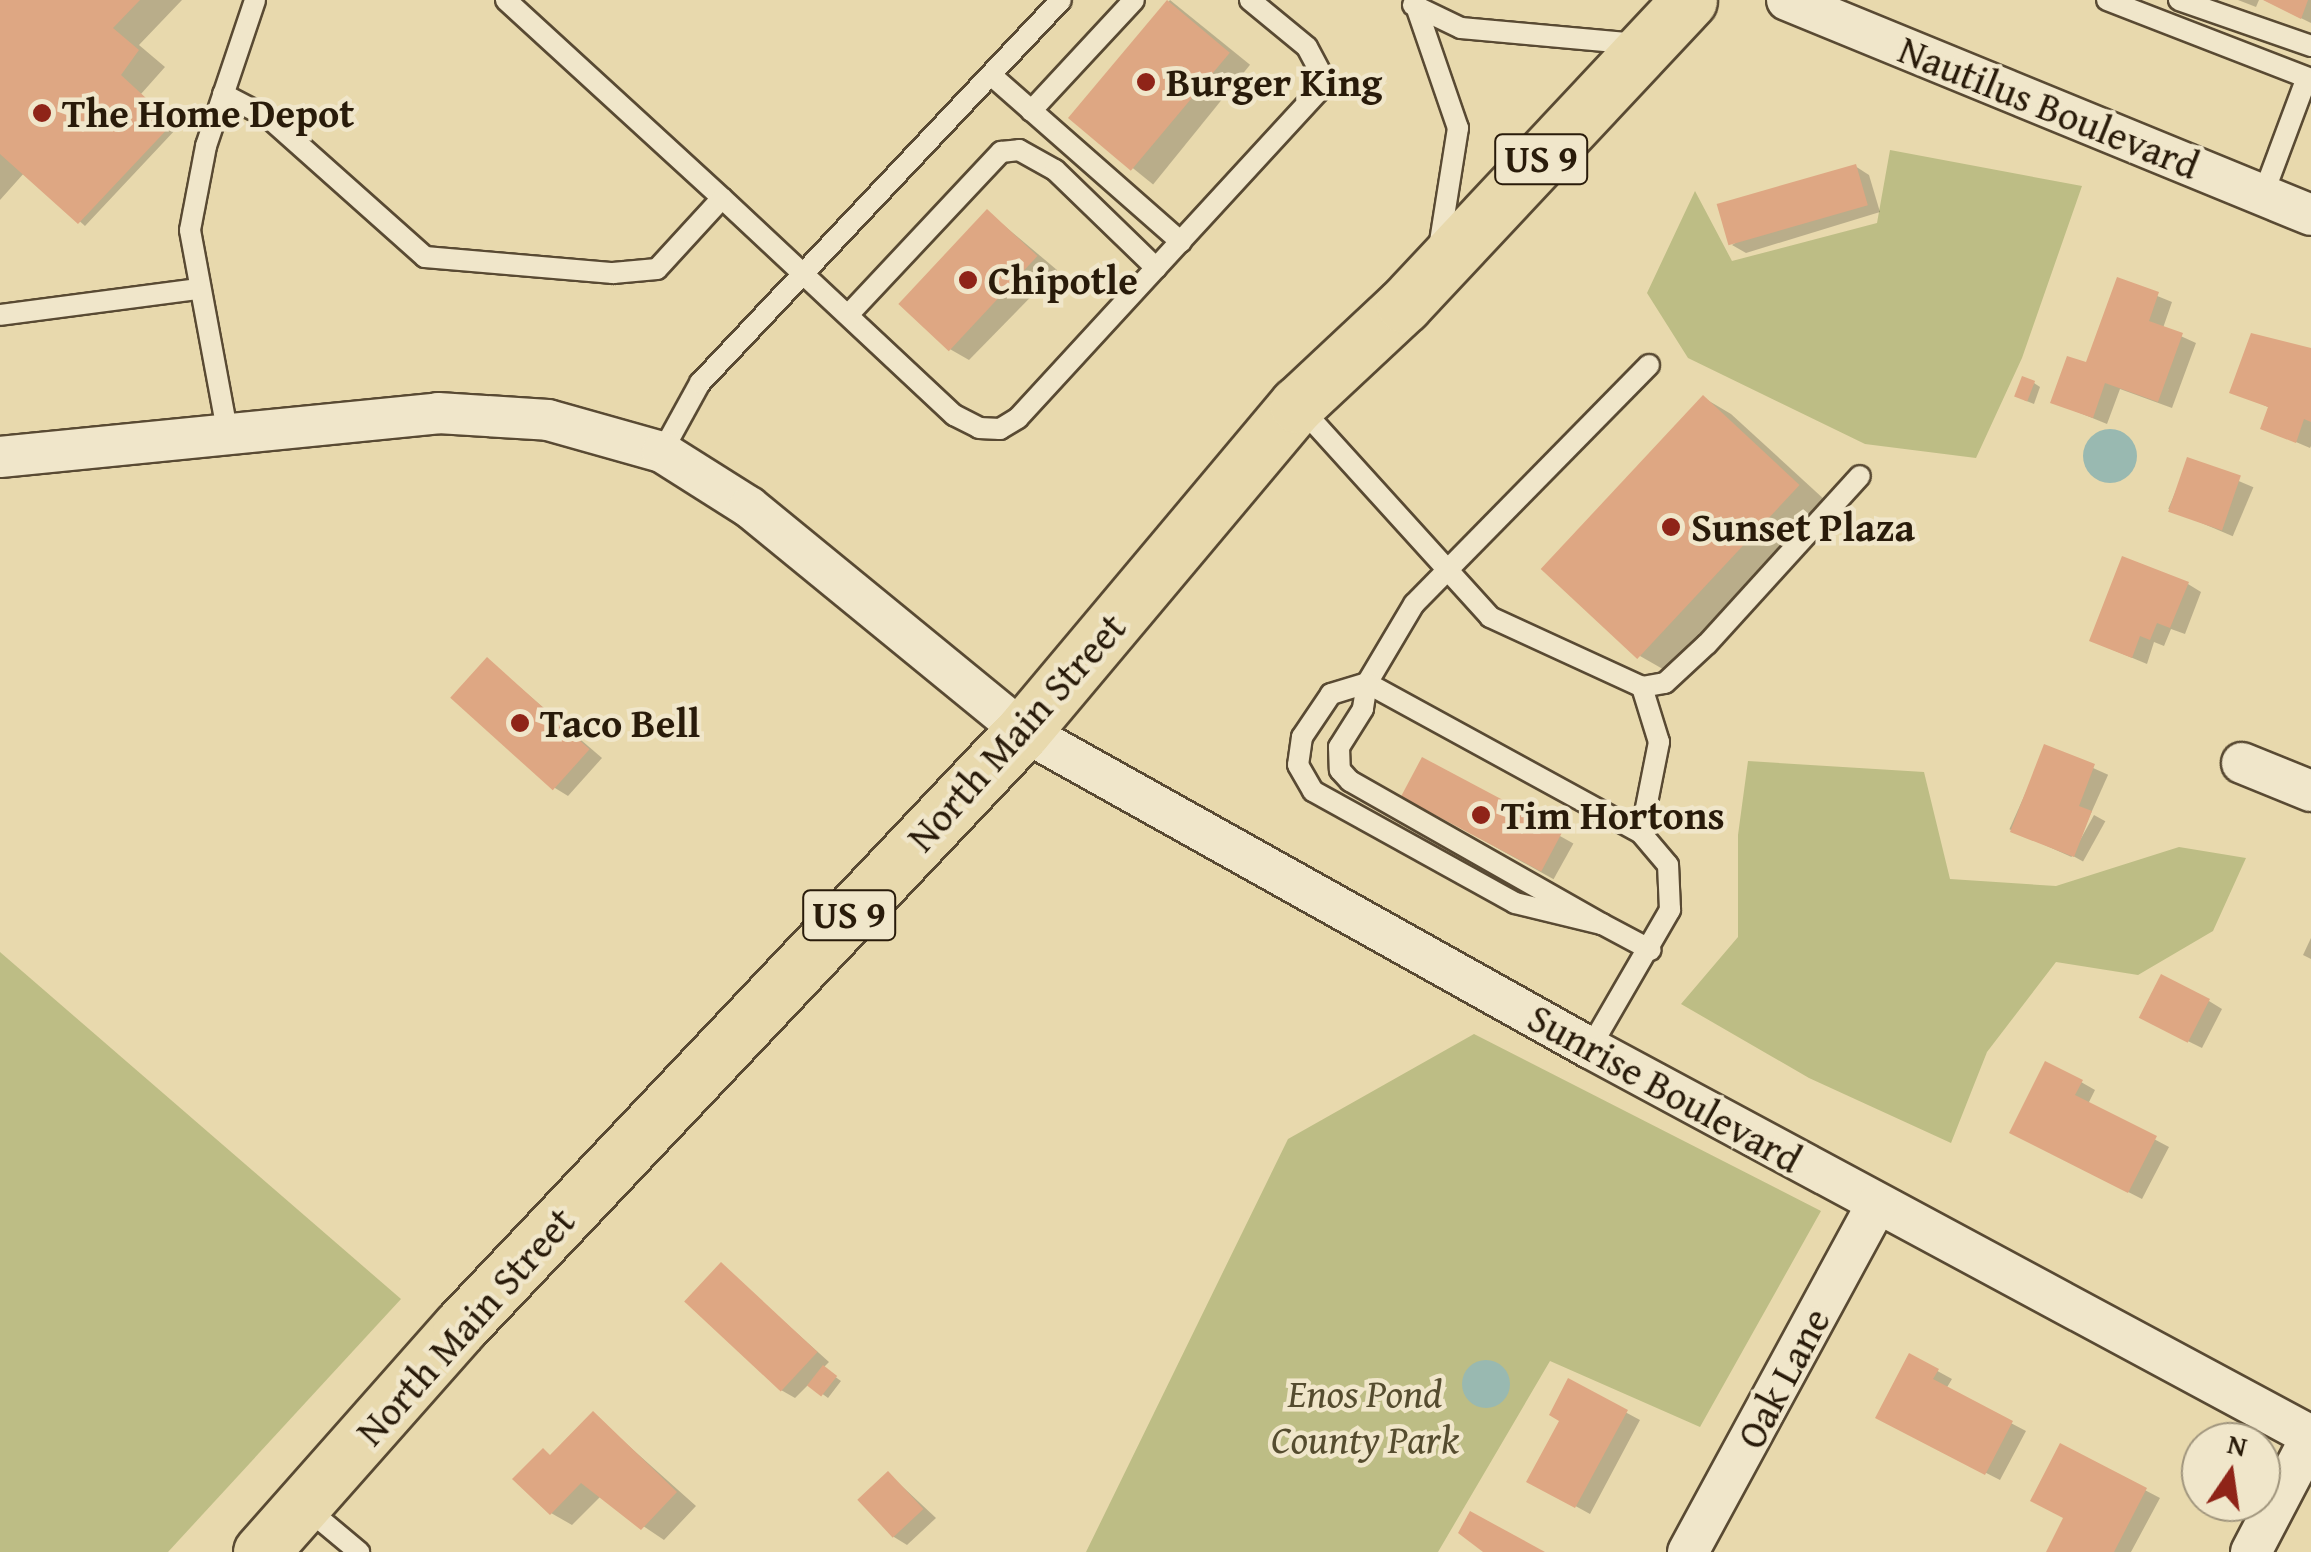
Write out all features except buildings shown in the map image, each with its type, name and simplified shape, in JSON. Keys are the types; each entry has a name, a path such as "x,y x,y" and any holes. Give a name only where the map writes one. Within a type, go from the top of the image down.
{"highway":[{"name":"North Main Street","path":"261,1552 461,1326 1024,731 1297,404 1433,274 1688,0"}],"street":[{"name":"Nautilus Boulevard","path":"1787,0 2311,214"},
{"name":"Sunrise Boulevard","path":"0,456 226,430 493,413 548,420 662,452 749,507 1024,731 1590,1048 2311,1437"},
{"path":"2242,763 2311,791"},
{"name":"Oak Lane","path":"1688,1552 1877,1204"},
{"path":"2250,1552 2311,1437"}],"lane":[{"path":"226,430 190,230 224,94 255,0"},
{"path":"506,0 954,415 979,428 1000,429 1018,418 1181,242 1324,79 1307,48 1250,0"},
{"path":"662,452 700,383 1061,0"},
{"path":"1031,110 1134,0"},
{"path":"2107,0 2308,80 2263,195"},
{"path":"2179,0 2311,46"},
{"path":"1412,4 1460,28 1649,44"},
{"path":"1412,4 1458,128 1433,274"},
{"path":"991,75 1181,242"},
{"path":"224,94 269,118 425,257 613,272 657,270 722,198"},
{"path":"848,315 1000,152 1019,150 1055,170 1156,268"},
{"path":"0,315 198,290"},
{"path":"1649,365 1414,604 1367,683 1364,709 1339,747 1340,770 1350,781 1651,950"},
{"path":"1297,404 1445,572 1490,617 1642,687 1665,683 1706,644 1860,476"},
{"path":"1590,1048 1651,950 1672,892 1668,865 1642,833 1367,683 1331,694 1302,737 1298,766 1313,791 1515,903 1602,924"},
{"path":"1642,687 1659,755 1642,833"},
{"path":"303,1505 360,1552"}],"green space":[{"path":"1890,150 2082,186 2022,358 1976,458 1865,444 1688,358 1647,293 1695,191 1732,261 1877,223"},
{"path":"1748,761 1924,772 1950,879 2056,886 2179,847 2246,858 2213,931 2138,975 2056,962 1987,1052 1951,1143 1809,1078 1681,1004 1738,937 1738,835"},
{"path":"0,952 401,1299 168,1552 0,1552"},
{"name":"Enos Pond County Park","path":"1474,1034 1821,1211 1700,1427 1550,1361 1438,1552 1086,1552 1288,1139"}],"water":[{"path":"2110,429 2129,437 2137,456 2129,475 2110,483 2091,475 2083,456 2091,437"},
{"path":"1486,1360 1503,1367 1510,1384 1503,1401 1486,1408 1469,1401 1462,1384 1469,1367"}],"place":[{"name":"Burger King","path":"1146,82"},
{"name":"The Home Depot","path":"42,113"},
{"name":"Chipotle","path":"968,280"},
{"name":"Sunset Plaza","path":"1671,527"},
{"name":"Taco Bell","path":"520,723"},
{"name":"Tim Hortons","path":"1481,815"}]}
